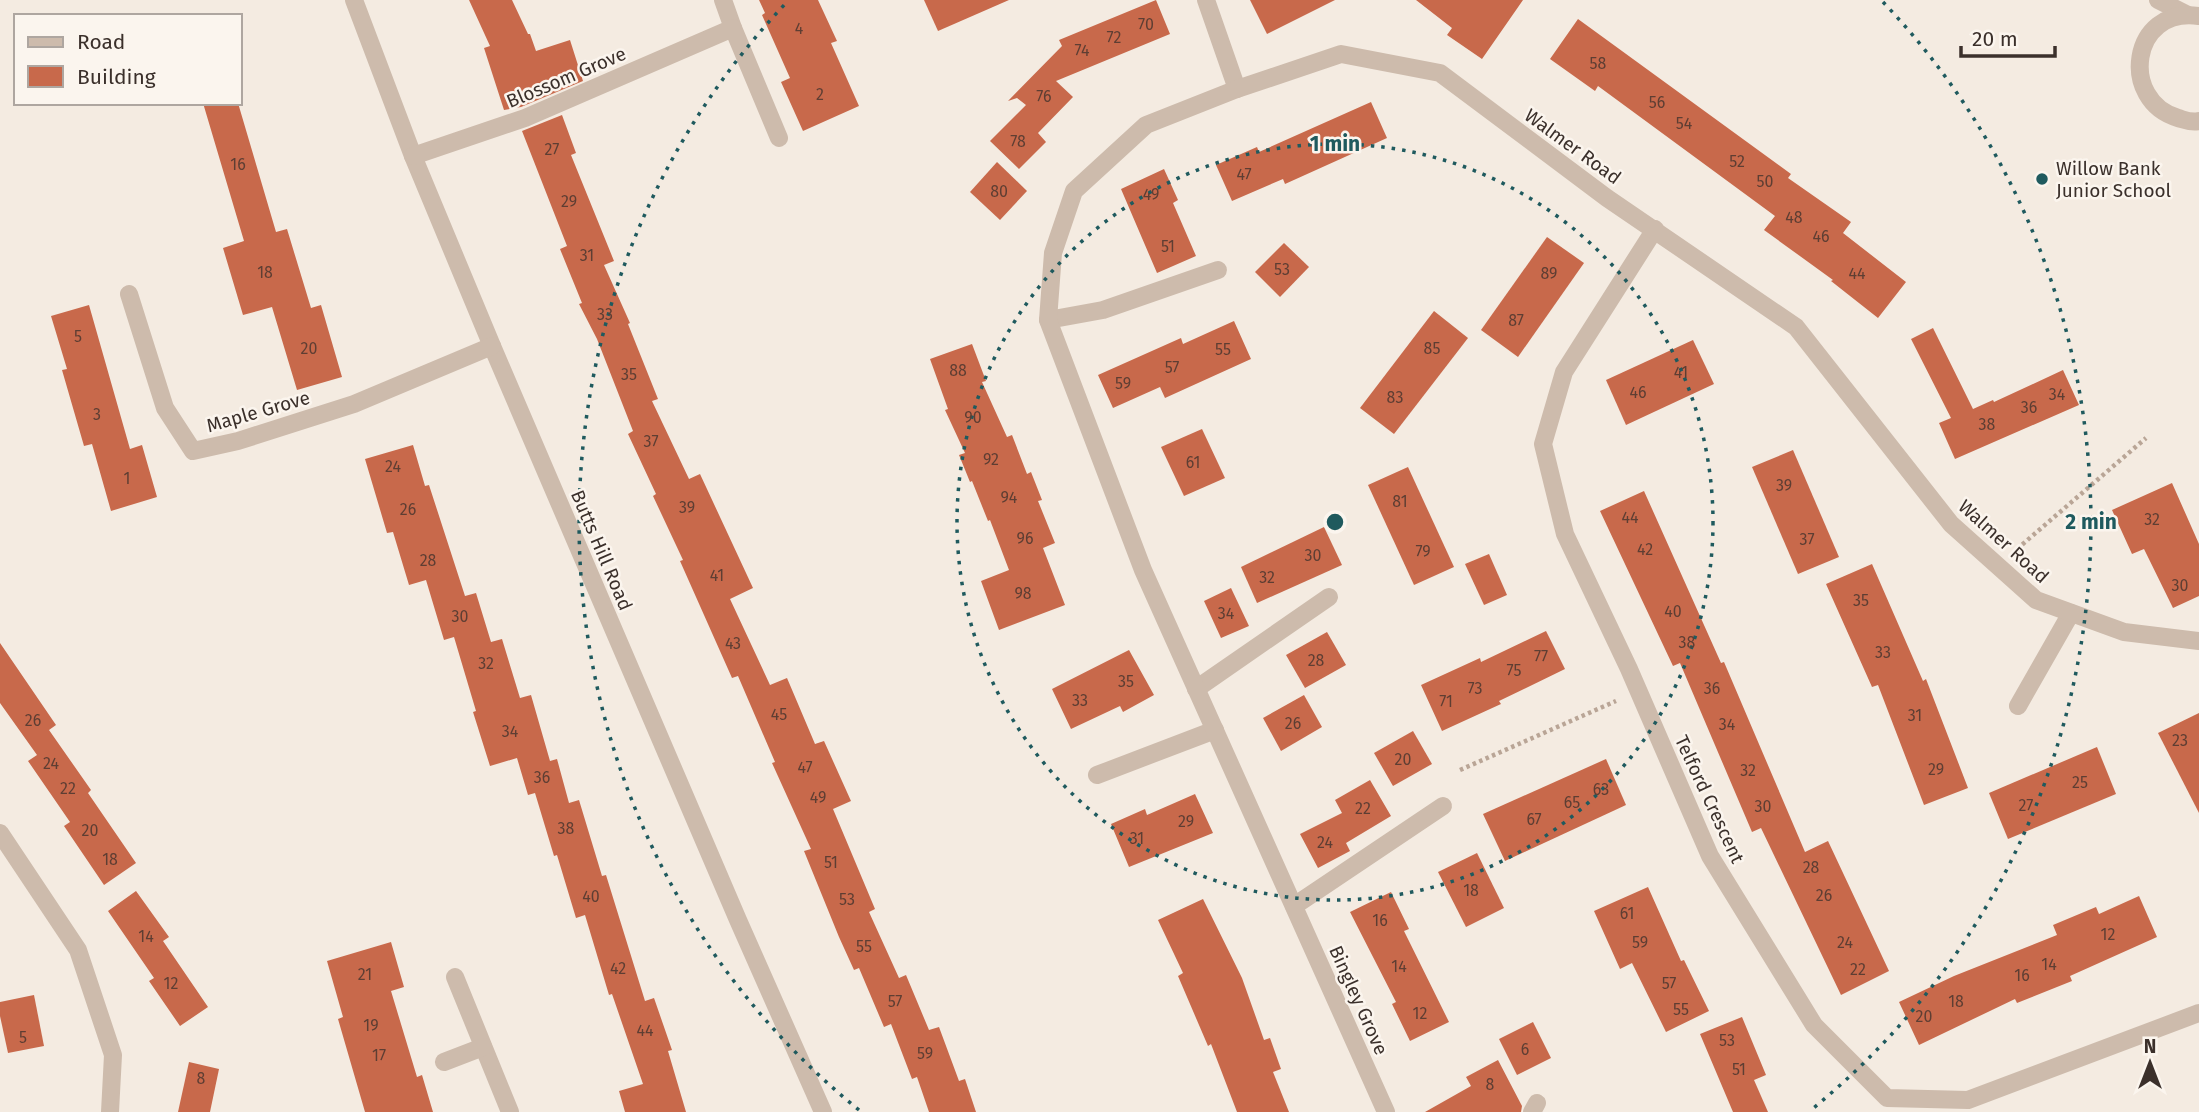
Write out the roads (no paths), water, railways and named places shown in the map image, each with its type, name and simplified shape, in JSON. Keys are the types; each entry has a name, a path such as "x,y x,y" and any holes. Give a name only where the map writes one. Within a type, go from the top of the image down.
{"street":[{"name":"Butts Hill Road","path":"354,0 413,156 492,346 823,1112"},
{"path":"723,0 779,138"},
{"path":"1206,0 1237,89"},
{"path":"2158,0 2193,15"},
{"path":"2193,15 2164,20 2146,37 2140,64 2143,85 2151,103 2167,115 2199,121"},
{"name":"Blossom Grove","path":"413,156 525,118 733,28"},
{"name":"Walmer Road","path":"1143,570 1048,320 1053,253 1074,191 1146,125 1237,89 1341,54 1440,73 1607,198 1796,327 1951,524 2036,600 2124,632 2199,641"},
{"name":"Telford Crescent","path":"1655,229 1564,372 1543,444 1565,534 1717,867 1814,1025 1883,1105 1969,1100 2199,1013"},
{"path":"1048,320 1103,310 1218,270"},
{"name":"Maple Grove","path":"129,295 165,408 194,451 237,441 354,404 492,346"},
{"name":"Bingley Grove","path":"1143,570 1385,1112"},
{"path":"1196,689 1329,597"},
{"path":"2018,706 2071,613"},
{"path":"1097,775 1215,730"},
{"path":"1294,906 1443,806"},
{"path":"0,833 78,950 113,1055 110,1112"},
{"path":"455,977 510,1112"},
{"path":"444,1062 483,1047"}],"place":[{"name":"Willow Bank Junior School","path":"2042,179"}]}
